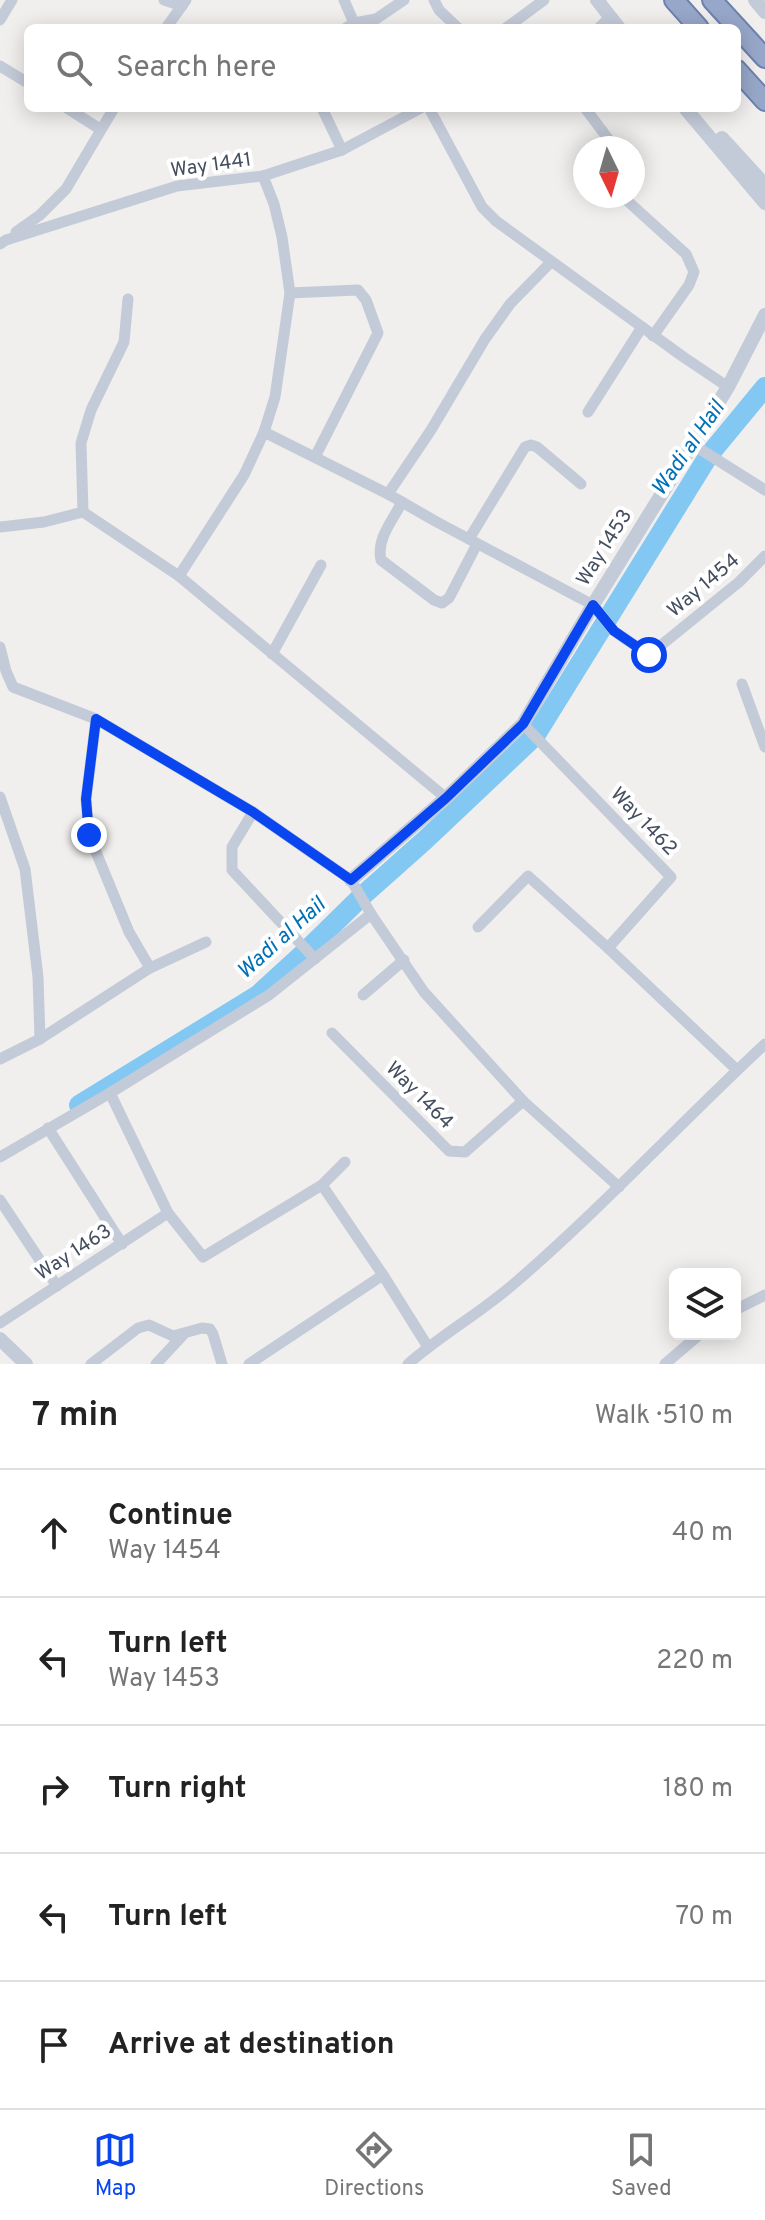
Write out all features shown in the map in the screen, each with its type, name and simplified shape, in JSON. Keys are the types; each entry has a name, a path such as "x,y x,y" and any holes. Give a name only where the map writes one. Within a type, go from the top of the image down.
{"highway":[{"path":"674,0 695,24"},
{"path":"712,0 734,24"},
{"path":"729,0 765,41"},
{"path":"741,32 765,58"},
{"path":"741,74 765,101"}],"street":[{"path":"0,20 12,0"},
{"path":"164,0 184,3 169,24"},
{"path":"344,0 350,24"},
{"path":"354,24 376,19 404,0"},
{"path":"434,0 439,10 454,24"},
{"path":"511,24 544,0"},
{"path":"597,0 610,24"},
{"path":"755,0 765,12"},
{"path":"0,66 24,81"},
{"path":"73,112 100,129"},
{"path":"3,242 40,215 66,189 111,112"},
{"path":"324,112 342,150"},
{"name":"Way 1441","path":"3,242 177,186 263,176 342,150 413,112"},
{"path":"431,112 482,207 496,221 728,387"},
{"path":"588,112 606,136"},
{"path":"689,112 765,203"},
{"path":"691,112 727,143 765,185"},
{"path":"179,576 244,475 264,432 275,397 290,293 282,237 263,176"},
{"path":"635,208 686,254 694,272 689,285 653,336"},
{"path":"388,494 510,304 551,262"},
{"path":"290,293 358,290 366,300 378,333 315,457"},
{"path":"83,512 81,443 91,410 124,342 128,299"},
{"name":"Way 1453","path":"351,880 446,798 523,724 728,387 765,315"},
{"path":"588,412 642,327"},
{"path":"264,432 388,494 593,605"},
{"path":"692,444 765,490"},
{"path":"402,502 381,540 381,560 442,603 449,598 473,542 525,447 537,447 581,484"},
{"path":"0,527 44,522 83,512 179,576 446,798"},
{"name":"Way 1454","path":"593,605 614,631 649,655 739,582 765,556"},
{"path":"272,654 321,565"},
{"path":"0,647 13,687 96,719 253,812 351,880 424,992 523,1101 619,1187"},
{"path":"742,684 765,747"},
{"path":"0,694 13,687"},
{"path":"96,719 86,799 89,835 129,932 150,968"},
{"name":"Way 1462","path":"523,724 671,877 608,948"},
{"path":"0,797 25,869 38,977 40,1039"},
{"path":"253,812 232,847 232,870 315,959"},
{"path":"478,927 528,876 737,1070"},
{"path":"0,1157 269,995 371,914"},
{"path":"0,1059 40,1039 150,968 206,942"},
{"path":"363,995 404,960"},
{"name":"Way 1464","path":"332,1033 449,1151 465,1152 523,1101"},
{"path":"408,1364 514,1284 619,1187 765,1044"},
{"path":"110,1093 168,1213 203,1257 322,1185 345,1162"},
{"path":"48,1128 122,1244"},
{"path":"322,1185 428,1347"},
{"path":"0,1200 57,1286"},
{"name":"Way 1463","path":"0,1323 168,1213"},
{"path":"249,1364 383,1275"},
{"path":"741,1307 764,1296"},
{"path":"91,1364 138,1328 149,1325 173,1336 202,1328 210,1329 222,1364"},
{"path":"157,1364 183,1334"},
{"path":"0,1339 26,1364"},
{"path":"665,1364 693,1340"}],"waterway":[{"name":"Wadi al Hail","path":"79,1105 258,995 535,736 709,455 765,387"}],"route":[{"path":"89,835 86,799 96,719 253,812 351,880 446,798 523,724 593,605 614,631 649,655"}]}
